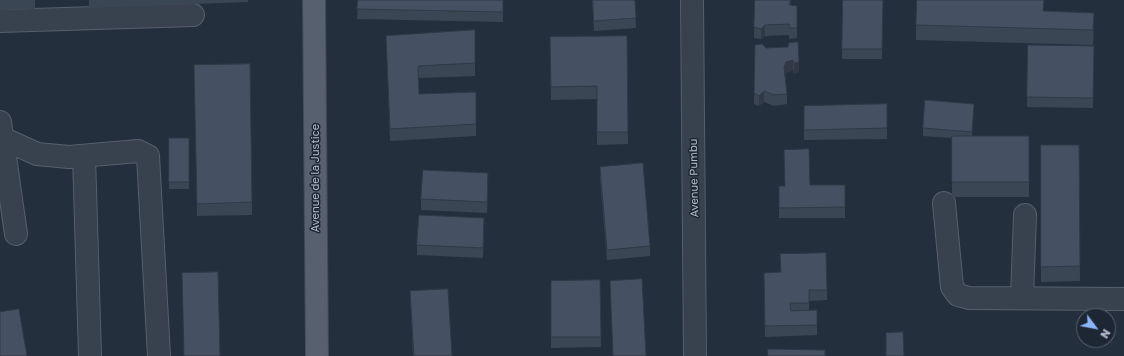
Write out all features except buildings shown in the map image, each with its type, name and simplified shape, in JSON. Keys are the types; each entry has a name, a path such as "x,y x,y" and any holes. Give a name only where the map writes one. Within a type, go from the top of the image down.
{"main road":[{"name":"Avenue de la Justice","path":"314,0 317,356"}],"street":[{"name":"Avenue Pumbu","path":"692,0 695,356"},
{"path":"0,21 193,15"},
{"path":"1,134 37,154 69,158 138,151 148,156 159,356"},
{"path":"1,134 16,234"},
{"path":"84,156 90,356"},
{"path":"944,203 952,287 958,295 970,298 1124,299"},
{"path":"1022,298 1025,215"}]}
